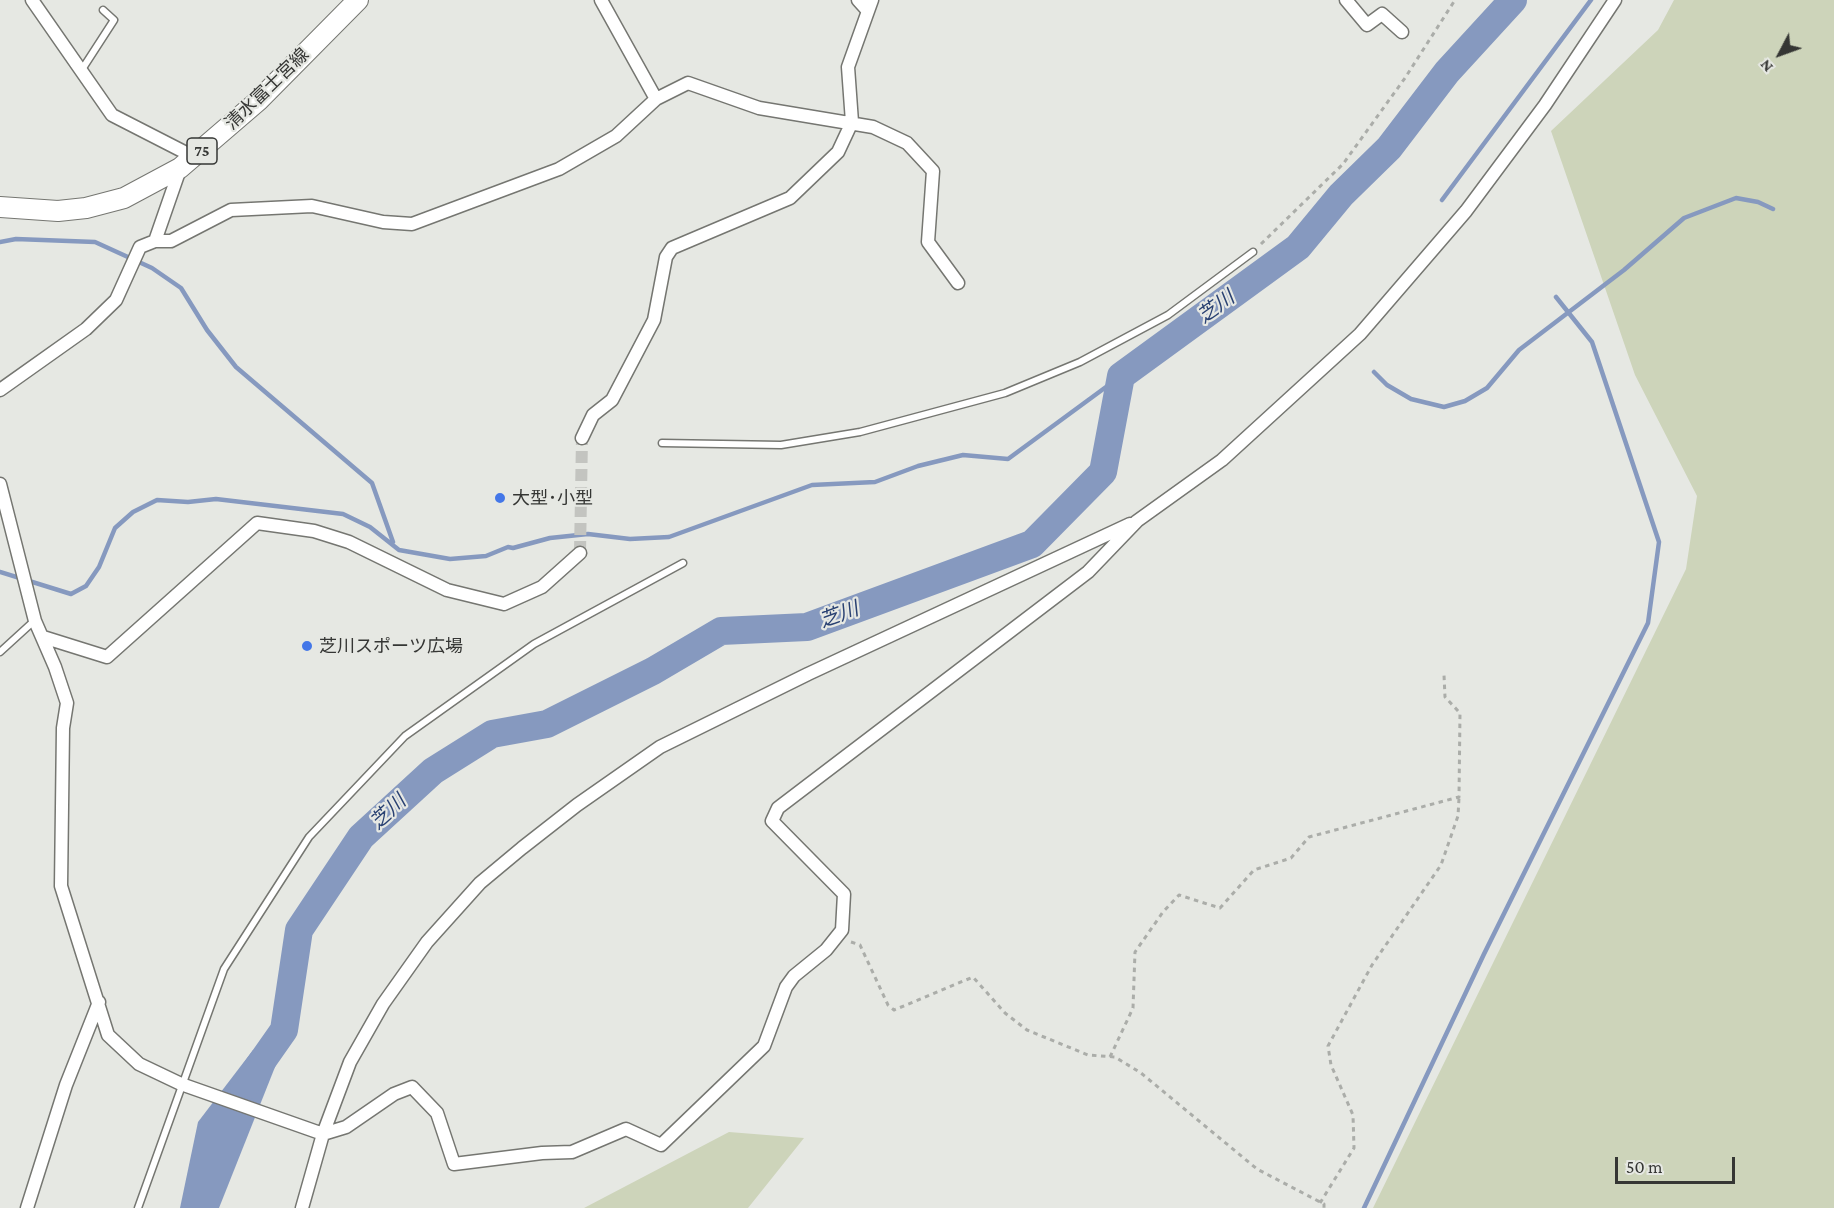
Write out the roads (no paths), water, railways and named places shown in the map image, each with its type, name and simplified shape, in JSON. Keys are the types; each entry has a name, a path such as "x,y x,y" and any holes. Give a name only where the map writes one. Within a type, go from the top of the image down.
{"main road":[{"name":"清水富士宮線","path":"0,207 58,211 86,208 124,198 187,163 258,101 358,0"}],"street":[{"path":"32,0 32,4 112,115 187,163 155,241"},
{"path":"601,0 656,99"},
{"path":"582,438 593,415 612,400 654,320 666,257 672,248 790,198 838,152 852,122 848,67 869,5 858,0"},
{"path":"1346,0 1367,25 1382,14 1402,32"},
{"path":"0,484 35,621 43,637 66,703 63,728 61,886 108,1035 139,1064 181,1084 323,1134 346,1127 394,1094 412,1087 437,1113 454,1164 572,1152 626,1129 661,1145 764,1046 786,987 794,976 826,950 842,930 844,894 772,821 778,808 1088,572 1137,521 1222,460 1359,334 1466,211 1545,105 1615,0"},
{"path":"0,390 86,329 116,300 140,247 155,241 171,241 231,210 312,206 383,222 411,224 559,170 616,136 656,99 688,83 759,108 873,126 907,143 933,171 928,242 958,283"},
{"path":"302,1208 323,1134 350,1062 383,1004 427,942 480,883 577,805 660,747 736,708 1137,521"},
{"path":"43,637 107,657 257,522 314,531 349,542 447,590 504,604 542,587 580,553"},
{"path":"27,1208 66,1085 99,1002"}],"lane":[{"path":"81,72 114,20 103,10"},
{"path":"662,443 781,445 860,432 1005,393 1080,362 1168,315 1253,252"},
{"path":"138,1208 224,969 309,837 405,736 534,644 683,563"},
{"path":"0,652 35,621"}],"water":[{"path":"253,1050 277,1062 219,1208 180,1208 198,1122"}],"waterway":[{"path":"1499,14 1500,0"},
{"name":"芝川","path":"244,1087 284,1030 299,930 361,837 433,771 492,734 547,724 653,671 721,631 807,627 1032,544 1103,472 1121,376 1298,247 1341,195 1389,148 1447,72 1513,0"},
{"path":"1442,200 1591,0"},
{"path":"1374,372 1387,385 1411,399 1444,407 1465,401 1487,388 1519,350 1624,270 1684,218 1736,198 1758,202 1773,209"},
{"path":"0,242 16,239 95,242 152,268 181,288 207,330 236,367 372,483 393,542"},
{"path":"1364,1208 1484,954 1648,623 1659,542 1592,342 1556,297"},
{"path":"0,572 71,594 86,586 99,567 115,528 133,512 157,500 188,502 216,499 343,514 370,527 399,550 450,559 486,556 508,547 513,548 550,538 588,534 630,539 669,537 812,485 875,482 918,466 963,455 1008,459 1121,376"}],"tunnel":[{"path":"580,553 582,438"}],"place":[{"name":"大型･小型","path":"500,498"},
{"name":"芝川スポーツ広場","path":"307,646"}]}
